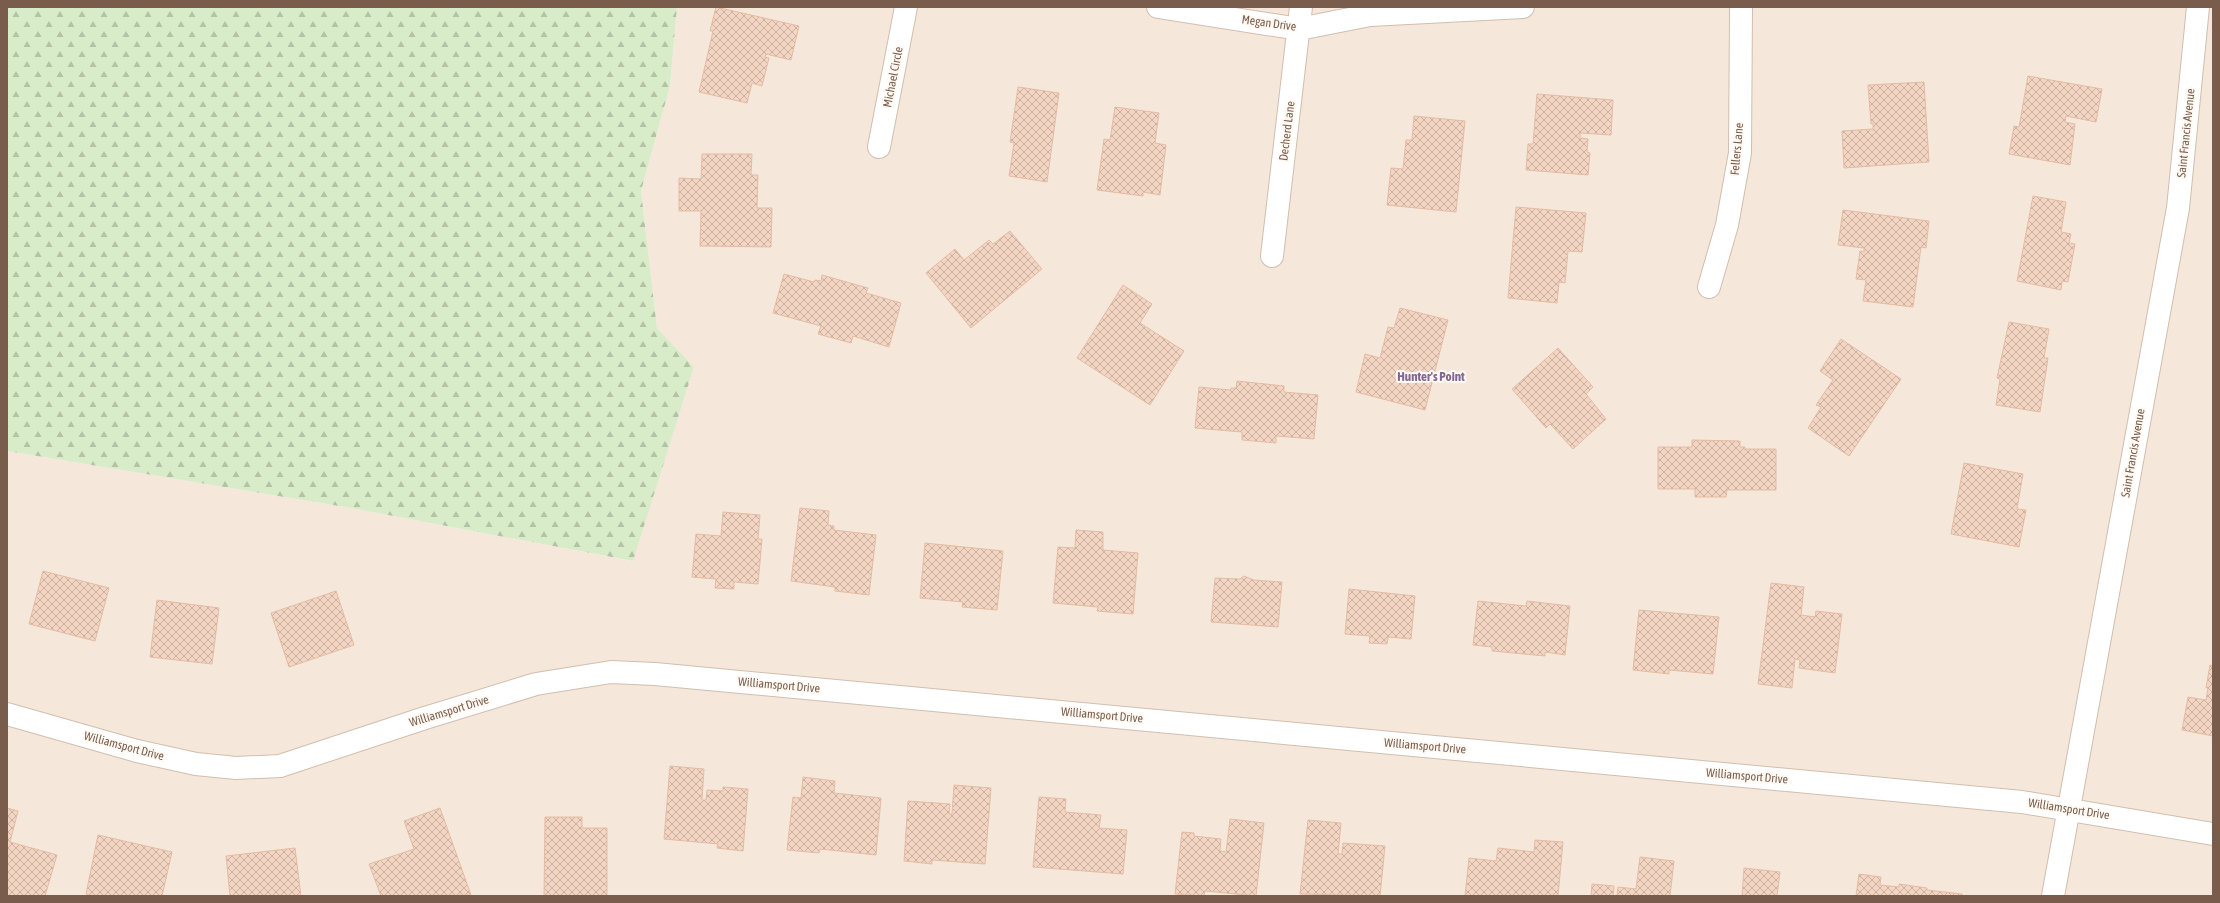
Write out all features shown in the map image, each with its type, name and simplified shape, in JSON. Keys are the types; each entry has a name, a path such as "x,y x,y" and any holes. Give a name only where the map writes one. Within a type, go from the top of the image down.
{"street":[{"name":"Michael Circle","path":"879,147 906,7"},
{"name":"Megan Drive","path":"1158,7 1299,28 1370,15 1523,7"},
{"name":"Decherd Lane","path":"1272,256 1301,7"},
{"name":"Fellers Lane","path":"1709,287 1727,225 1740,153 1741,7"},
{"name":"Saint Francis Avenue","path":"2052,896 2178,208 2198,7"},
{"name":"Williamsport Drive","path":"7,714 137,751 196,764 236,768 280,766 425,718 536,684 611,672 655,674 2014,801 2068,808 2213,834"}],"shaded area":[{"path":"677,7 2213,7 2213,896 7,896 7,451 351,508 632,561 694,367 657,328 641,191 670,86"}],"green space":[{"path":"7,7 677,7 670,86 641,191 657,328 694,367 633,561 351,508 7,451"}],"building":[{"path":"716,7 799,26 791,60 766,54 765,57 769,58 762,86 752,83 747,103 699,92 713,31 710,31"},
{"path":"2028,76 2102,89 2096,122 2066,116 2065,122 2075,124 2070,165 2009,154 2014,126 2019,127"},
{"path":"1924,82 1929,162 1844,168 1842,131 1873,129 1873,123 1871,124 1868,85"},
{"path":"1018,87 1059,93 1047,182 1009,176 1014,143 1010,142"},
{"path":"1537,94 1613,100 1611,135 1580,133 1580,138 1588,139 1587,152 1590,153 1588,175 1526,170 1528,144 1533,144"},
{"path":"1115,107 1159,113 1155,143 1166,145 1160,195 1143,192 1143,196 1097,190 1104,139 1110,140"},
{"path":"1414,116 1465,121 1456,212 1387,205 1391,168 1403,169 1406,140 1412,140"},
{"path":"702,154 752,154 751,175 758,175 757,208 772,208 771,247 700,246 701,211 679,211 679,178 701,179"},
{"path":"2033,196 2066,202 2061,232 2071,234 2069,243 2075,244 2068,282 2062,281 2061,290 2017,281"},
{"path":"1516,207 1586,213 1582,252 1568,251 1565,283 1559,282 1557,303 1508,298"},
{"path":"1843,210 1929,221 1926,248 1921,247 1913,307 1863,301 1866,280 1856,279 1860,251 1864,252 1864,248 1838,245"},
{"path":"1010,231 1042,269 971,328 926,273 955,249 964,260 989,240 993,244"},
{"path":"784,274 814,282 815,280 821,281 822,275 868,288 866,293 901,303 889,347 853,336 851,343 818,334 821,326 773,313"},
{"path":"1123,285 1152,304 1140,323 1184,351 1150,405 1077,358"},
{"path":"1400,308 1448,320 1425,410 1356,392 1365,354 1380,358 1388,327 1394,328"},
{"path":"2009,322 2049,329 2044,358 2048,358 2040,412 1996,405 2000,379 1997,378"},
{"path":"1841,339 1901,379 1849,456 1808,428 1821,407 1816,405 1833,380 1820,371"},
{"path":"1558,348 1593,387 1586,394 1606,419 1573,449 1550,424 1546,428 1512,389"},
{"path":"1237,381 1284,386 1284,392 1318,395 1314,439 1276,436 1276,443 1242,440 1242,432 1195,428 1199,387 1230,390 1231,388 1236,388"},
{"path":"1692,440 1740,441 1740,447 1745,447 1744,449 1776,449 1776,490 1727,490 1726,497 1695,497 1695,489 1658,489 1658,447 1692,447"},
{"path":"1964,463 2023,474 2017,509 2026,510 2019,547 1951,534"},
{"path":"800,508 829,511 828,525 834,526 834,530 876,535 869,595 835,591 835,587 791,581"},
{"path":"723,512 760,515 758,539 762,539 758,584 734,582 734,589 715,588 716,579 692,577 696,534 721,536"},
{"path":"1076,530 1103,532 1103,550 1138,553 1133,614 1097,611 1098,607 1053,603 1058,547 1075,548"},
{"path":"925,543 1003,551 997,610 962,607 963,602 920,598"},
{"path":"43,571 109,588 95,641 29,624"},
{"path":"1244,576 1254,580 1282,582 1278,627 1211,622 1215,578 1240,579"},
{"path":"1771,583 1804,587 1801,615 1815,617 1816,611 1842,614 1835,673 1799,668 1800,660 1795,659 1792,688 1758,684"},
{"path":"1349,589 1415,596 1411,639 1388,637 1387,644 1369,643 1370,636 1345,634"},
{"path":"336,591 354,645 289,667 271,613"},
{"path":"157,600 219,608 212,664 150,657"},
{"path":"1478,601 1526,606 1527,601 1570,606 1565,655 1545,652 1545,656 1492,651 1492,647 1473,645"},
{"path":"1639,610 1719,617 1713,674 1669,670 1669,674 1633,670"},
{"path":"2210,665 2213,666 2213,736 2182,730 2188,697 2206,700 2208,688 2206,688"},
{"path":"670,766 704,769 702,800 706,800 707,790 723,791 723,787 748,789 743,851 717,848 718,844 664,839"},
{"path":"803,777 835,781 834,793 881,798 876,855 820,849 819,853 787,850 793,797 801,798"},
{"path":"954,785 991,788 985,864 932,860 932,864 904,861 908,801 950,804 949,814 952,814"},
{"path":"1039,797 1066,799 1065,812 1101,815 1099,828 1127,830 1123,874 1033,867"},
{"path":"7,808 18,811 10,842 57,855 45,896 7,896"},
{"path":"440,808 471,895 381,896 369,864 414,849 404,821"},
{"path":"545,817 582,817 582,828 607,828 607,896 544,896"},
{"path":"1230,819 1264,823 1256,896 1205,891 1204,896 1175,894 1182,832 1194,833 1194,836 1221,839 1220,851 1226,852"},
{"path":"1308,820 1341,823 1338,854 1342,854 1343,843 1385,846 1380,896 1300,894"},
{"path":"98,835 172,852 162,896 95,896 86,894"},
{"path":"1535,840 1563,842 1558,896 1465,896 1469,858 1496,861 1498,848 1534,852"},
{"path":"295,848 301,896 230,896 226,856"},
{"path":"1640,857 1674,861 1670,896 1617,896 1618,887 1636,889"},
{"path":"1744,868 1780,872 1777,896 1742,896"},
{"path":"1859,874 1881,877 1880,885 1899,887 1899,884 1927,888 1927,890 1962,894 1962,896 1856,896"},
{"path":"1592,884 1614,886 1613,896 1591,896"}],"district":[{"name":"Hunter's Point","path":"1431,376"}]}
